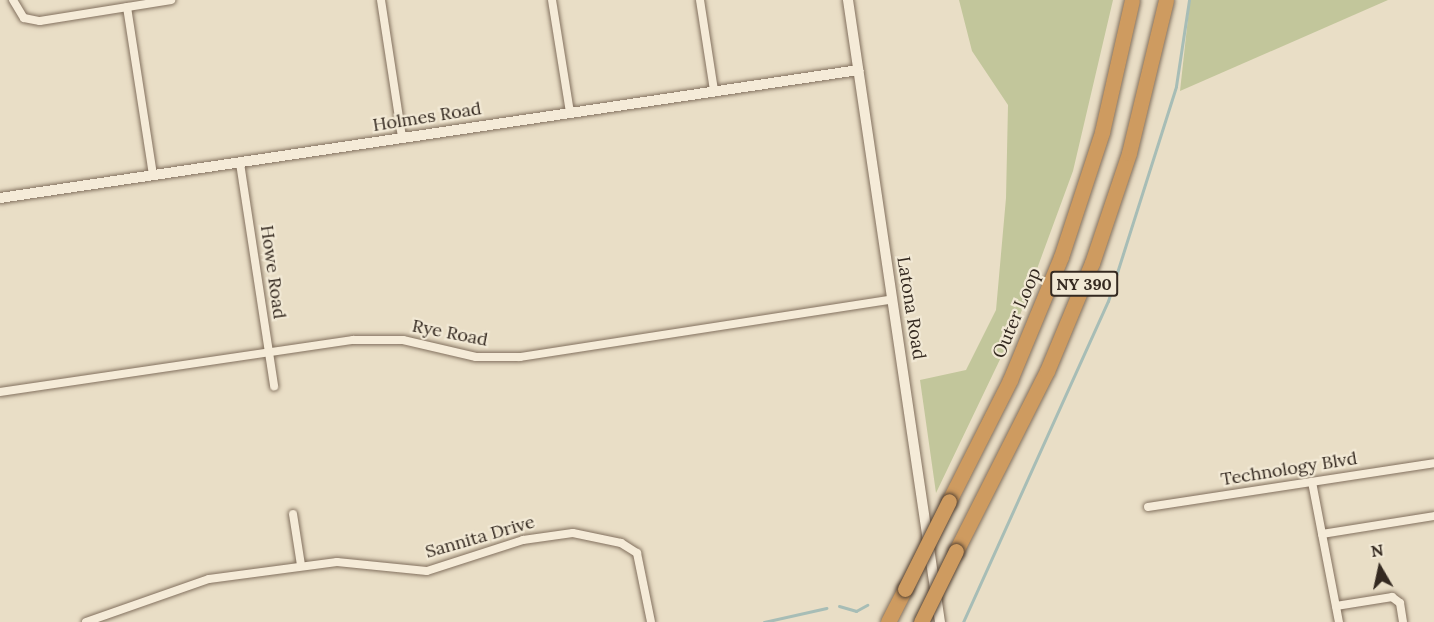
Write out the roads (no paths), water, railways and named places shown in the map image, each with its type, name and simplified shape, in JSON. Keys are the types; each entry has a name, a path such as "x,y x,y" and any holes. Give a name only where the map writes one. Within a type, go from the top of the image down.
{"highway":[{"name":"Outer Loop","path":"888,622 1013,373 1064,250 1102,132 1132,0"},
{"name":"NY 390","path":"921,622 1047,371 1092,263 1133,137 1166,0"}],"street":[{"path":"13,0 19,13 32,21 171,0"},
{"path":"381,0 402,138"},
{"path":"552,0 570,111"},
{"path":"700,0 714,90"},
{"name":"Latona Road","path":"848,0 939,622"},
{"path":"127,7 153,175"},
{"name":"Holmes Road","path":"0,198 570,111 859,70"},
{"name":"Howe Road","path":"240,163 274,386"},
{"name":"Rye Road","path":"0,392 378,338 476,357 520,357 893,299"},
{"name":"Technology Blvd","path":"1148,507 1434,463"},
{"path":"1312,482 1339,622"},
{"path":"293,514 301,565"},
{"path":"1322,534 1434,516"},
{"name":"Sannita Drive","path":"86,622 191,583 301,565 337,562 427,571 539,536 591,536 621,543 637,553 651,622"},
{"path":"1336,606 1392,597 1400,603 1403,622"}],"waterway":[{"path":"963,622 1108,301 1176,86 1189,0"},
{"path":"839,606 856,611 867,605"},
{"path":"764,622 826,608"}]}
